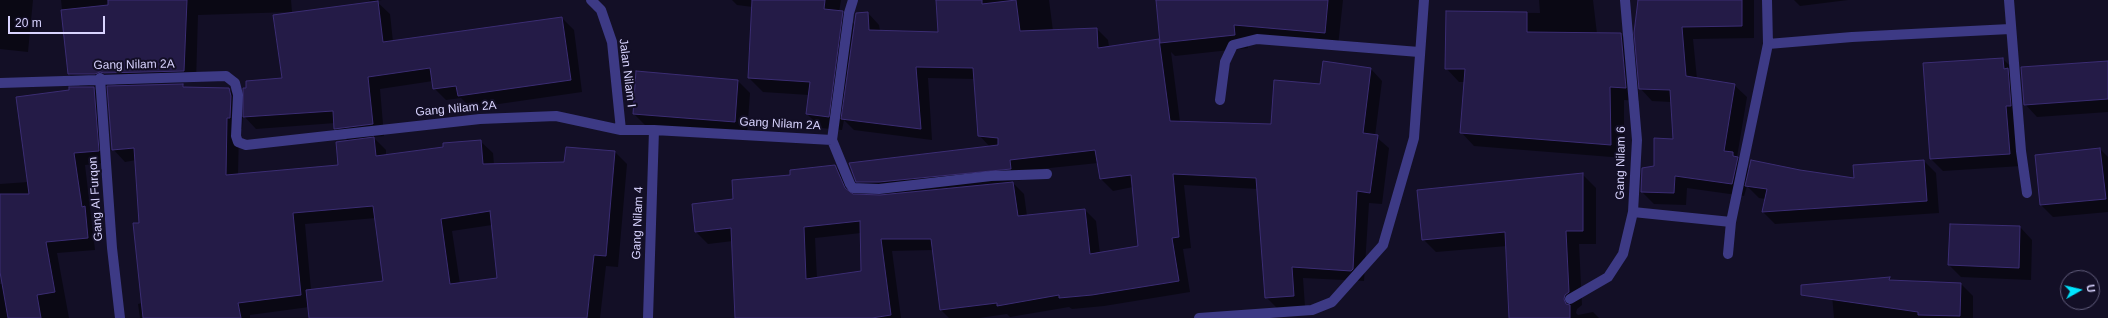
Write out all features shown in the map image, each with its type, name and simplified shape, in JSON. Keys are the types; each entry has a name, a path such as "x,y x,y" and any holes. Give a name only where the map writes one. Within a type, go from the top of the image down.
{"street":[{"name":"Jalan Nilam I","path":"591,0 601,10 612,42 621,130"},
{"name":"Gang Nilam 2A","path":"0,83 100,78 226,76 235,83 238,95 236,136 238,142 246,145 480,119 541,116 556,116 621,130 654,130 832,140 849,13 853,0"},
{"path":"1200,318 1312,310 1332,302 1383,245 1414,138 1419,52 1424,0"},
{"name":"Gang Nilam 6","path":"1570,299 1608,277 1623,254 1633,212 1636,140 1625,0"},
{"path":"1728,254 1731,222 1768,44 1767,0"},
{"path":"2009,0 2010,29 2026,193"},
{"path":"1768,44 1860,36 2010,29"},
{"path":"1220,100 1225,62 1233,45 1257,39 1419,52"},
{"name":"Gang Al Furqon","path":"100,78 112,248 120,318"},
{"name":"Gang Nilam 4","path":"648,318 654,130"},
{"path":"832,140 853,188 879,189 991,176 1047,174"},
{"path":"1633,212 1731,222"}],"building":[{"path":"108,0 187,0 184,71 68,74 61,10 108,5"},
{"path":"752,0 825,0 824,9 843,11 829,117 806,114 810,82 748,78"},
{"path":"936,0 982,0 982,4 1016,0 1020,31 1097,28 1098,48 1159,39 1170,121 1271,124 1274,80 1320,84 1323,61 1371,68 1363,133 1378,135 1370,193 1357,191 1353,269 1351,271 1292,267 1294,296 1265,298 1256,178 1173,174 1179,237 1172,238 1179,281 1092,295 1059,298 1059,295 997,306 997,303 940,310 931,239 881,239 891,315 872,318 735,318 731,228 695,232 692,204 733,199 732,180 790,175 790,170 835,165 845,188 853,194 880,195 1013,182 1018,216 1085,209 1090,254 1138,246 1131,175 1100,179 1095,150 1010,160 1011,169 879,182 856,182 849,163 998,145 998,138 978,136 973,68 916,67 921,129 841,119 856,13 868,12 869,30 938,32","holes":["860,221 861,271 806,279 804,227"]},
{"path":"1156,0 1328,0 1325,33 1234,25 1235,35 1160,43"},
{"path":"1638,0 1742,0 1742,26 1682,27 1686,76 1735,84 1724,151 1733,152 1733,156 1738,157 1732,184 1675,176 1674,193 1641,192 1642,168 1654,166 1654,138 1673,139 1670,90 1639,89 1634,33"},
{"path":"378,1 383,42 562,17 571,80 458,96 456,86 433,89 430,68 368,77 373,124 334,129 333,111 243,117 243,88 246,88 246,81 282,78 273,15"},
{"path":"1446,11 1527,12 1527,32 1621,33 1626,88 1610,87 1611,145 1460,133 1465,69 1445,69"},
{"path":"2003,58 2004,69 2008,68 2011,106 2006,106 2010,154 1930,159 1923,63"},
{"path":"2108,61 2108,99 2024,105 2021,67"},
{"path":"636,71 738,80 735,122 633,114"},
{"path":"183,84 183,87 229,88 231,96 230,118 227,118 226,175 338,165 336,142 374,137 376,156 443,147 443,143 481,140 483,164 564,162 566,147 615,151 606,256 594,255 587,318 309,318 306,290 383,281 373,206 293,213 301,295 238,303 241,318 143,318 133,223 139,223 134,148 112,150 107,86","holes":["490,211 497,278 450,284 441,219"]},
{"path":"69,87 94,87 99,151 74,153 82,207 85,206 88,238 46,242 55,292 37,295 41,318 8,318 0,272 0,194 29,194 16,97 69,90"},
{"path":"2100,148 2106,199 2040,205 2035,155"},
{"path":"1751,160 1800,170 1854,178 1853,165 1924,160 1927,201 1762,212 1767,189 1745,186"},
{"path":"1583,173 1583,231 1566,231 1569,292 1565,295 1564,299 1566,304 1570,305 1570,318 1509,318 1505,232 1422,240 1417,190"},
{"path":"1950,224 2020,226 2019,268 1948,265"},
{"path":"1890,277 1889,280 1961,283 1960,316 1918,315 1918,312 1801,295 1801,285"}]}
